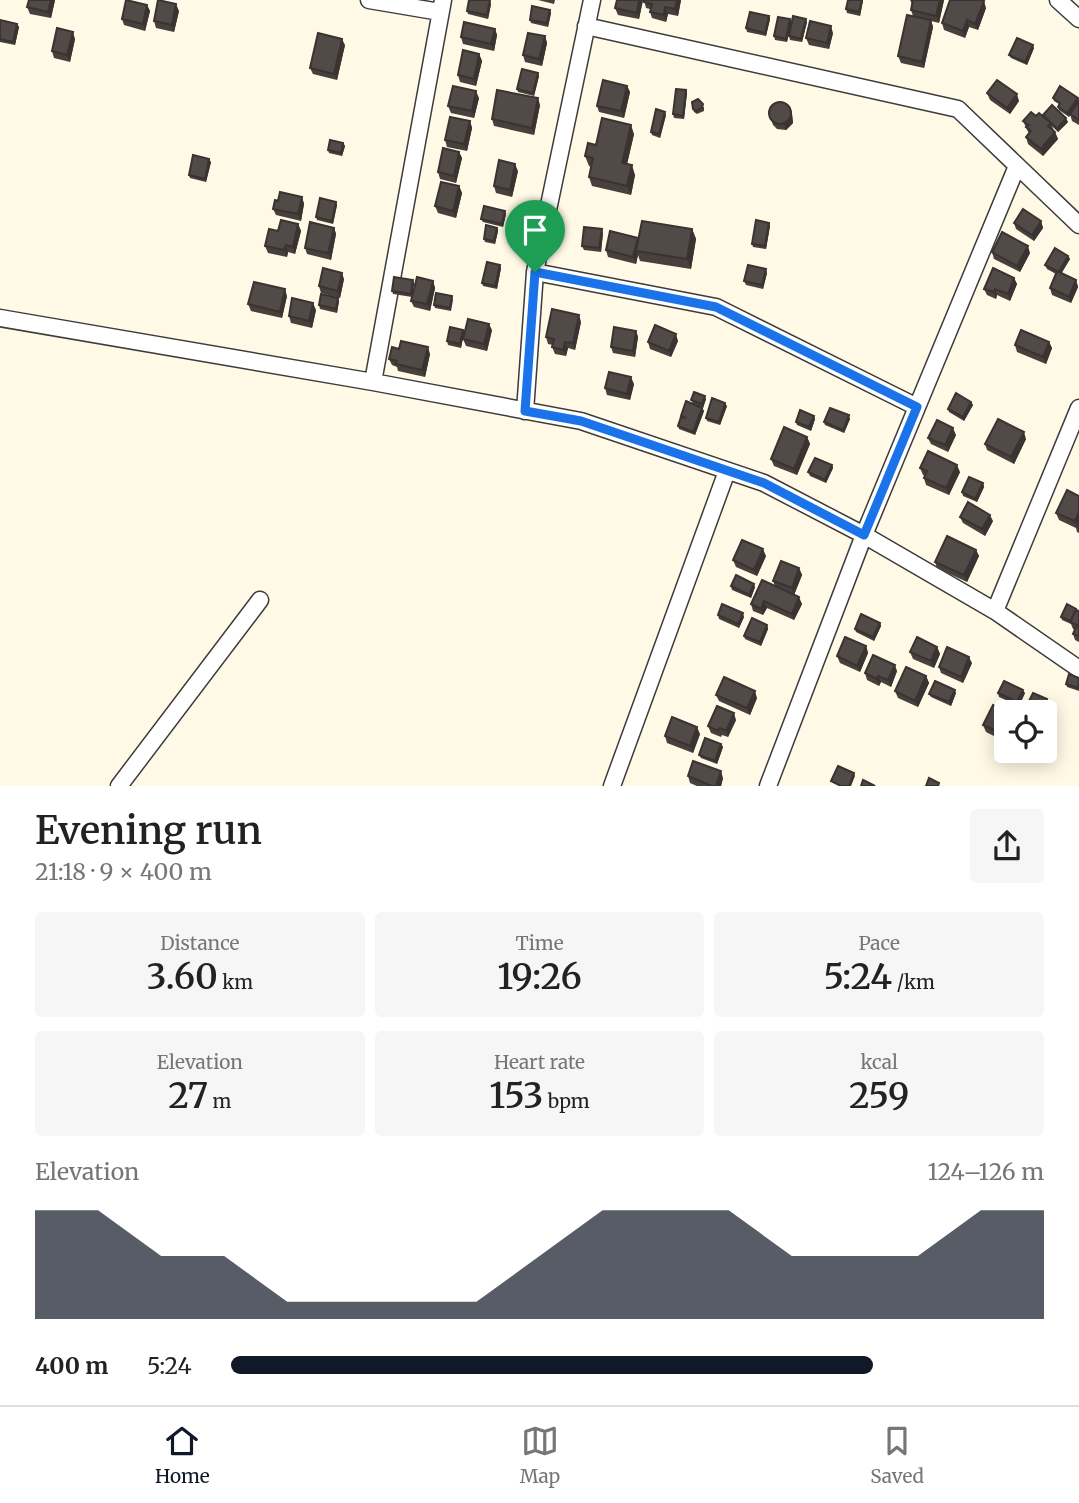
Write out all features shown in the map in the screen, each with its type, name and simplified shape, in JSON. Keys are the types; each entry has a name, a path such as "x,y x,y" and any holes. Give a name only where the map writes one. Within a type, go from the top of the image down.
{"street":[{"path":"369,0 442,6 373,382"},
{"path":"525,411 535,272 592,0"},
{"path":"1058,0 1079,19"},
{"path":"586,26 958,109 1079,225"},
{"path":"768,786 864,535 1017,166"},
{"path":"535,272 716,307 917,407"},
{"path":"0,318 581,421 764,483 864,535 995,611 1079,669"},
{"path":"995,611 1079,408"},
{"path":"612,786 727,471"},
{"path":"119,786 260,600"}],"building":[{"path":"29,0 51,0 48,12 27,7"},
{"path":"126,0 147,5 143,24 122,19"},
{"path":"158,0 176,4 172,25 154,21"},
{"path":"469,0 490,0 487,15 467,11"},
{"path":"617,0 639,0 637,13 615,8"},
{"path":"644,0 677,0 675,9 665,7 664,15 650,12 652,4"},
{"path":"848,0 862,0 859,12 846,9"},
{"path":"913,0 940,0 936,16 911,10"},
{"path":"950,0 984,1 975,24 967,20 963,31 942,23"},
{"path":"532,6 550,10 547,23 530,20"},
{"path":"750,12 769,16 765,33 746,28"},
{"path":"907,15 931,20 922,62 898,56"},
{"path":"793,16 806,19 801,39 789,36"},
{"path":"778,17 790,19 786,39 774,36"},
{"path":"0,20 17,24 13,42 0,39"},
{"path":"810,21 831,26 827,43 806,38"},
{"path":"464,22 495,29 491,44 461,37"},
{"path":"57,28 73,32 67,55 52,51"},
{"path":"318,33 342,39 334,74 310,68"},
{"path":"528,33 545,36 539,59 523,55"},
{"path":"1017,38 1033,45 1025,62 1009,55"},
{"path":"463,50 479,54 474,79 458,75"},
{"path":"522,69 538,73 533,93 517,89"},
{"path":"603,80 627,86 621,111 597,106"},
{"path":"997,80 1017,94 1007,108 987,93"},
{"path":"453,86 476,91 472,111 448,106"},
{"path":"1060,86 1078,98 1067,113 1058,107 1060,103 1053,98"},
{"path":"676,89 686,90 683,116 673,114"},
{"path":"497,90 538,98 532,128 492,119"},
{"path":"698,99 703,104 702,108 696,111 692,102"},
{"path":"1079,101 1079,120 1070,114"},
{"path":"780,102 790,109 791,113 784,123 780,124 770,117 769,113 776,103"},
{"path":"1052,105 1066,118 1057,129 1043,115"},
{"path":"656,109 665,112 659,134 651,132"},
{"path":"1031,112 1036,116 1039,113 1051,123 1048,126 1055,132 1041,149 1026,137 1031,131 1026,127 1029,125 1023,121"},
{"path":"450,117 470,121 464,144 445,140"},
{"path":"602,118 631,125 622,163 632,165 627,186 589,177 593,158 585,156 588,143 596,145"},
{"path":"330,140 343,143 341,153 328,150"},
{"path":"443,148 459,152 454,176 438,172"},
{"path":"193,155 209,159 205,179 189,175"},
{"path":"499,160 515,164 510,190 494,186"},
{"path":"441,182 459,186 453,211 435,206"},
{"path":"280,192 302,197 298,214 273,209"},
{"path":"320,198 336,202 332,221 316,217"},
{"path":"484,206 505,211 502,224 481,219"},
{"path":"1023,209 1041,221 1032,235 1014,223"},
{"path":"281,220 298,224 293,247 286,245 284,250 265,246 269,229 278,231"},
{"path":"756,220 769,223 765,246 752,244"},
{"path":"642,221 692,229 687,259 636,251"},
{"path":"310,222 334,228 328,253 305,248"},
{"path":"486,225 497,228 494,241 484,239"},
{"path":"584,227 602,229 599,248 582,246"},
{"path":"610,231 638,238 633,257 606,250"},
{"path":"1002,232 1028,246 1017,266 992,252"},
{"path":"1055,248 1068,256 1059,272 1045,265"},
{"path":"487,262 500,265 495,286 482,283"},
{"path":"748,265 766,269 762,285 744,281"},
{"path":"323,268 342,273 338,291 319,286"},
{"path":"993,268 1014,278 1008,294 995,289 994,292 984,289"},
{"path":"1057,271 1076,280 1069,297 1050,288"},
{"path":"394,277 413,280 411,294 392,291"},
{"path":"417,277 433,281 427,304 411,301"},
{"path":"254,282 285,289 280,312 248,304"},
{"path":"436,293 452,296 450,308 434,305"},
{"path":"321,294 338,298 336,309 319,305"},
{"path":"292,298 313,303 309,321 289,316"},
{"path":"552,309 579,315 573,343 565,342 563,350 552,347 554,339 546,337"},
{"path":"468,319 489,324 484,344 463,339"},
{"path":"655,325 676,334 669,351 648,342"},
{"path":"450,327 463,330 460,344 447,341"},
{"path":"614,327 636,331 633,351 611,347"},
{"path":"1021,330 1049,342 1043,357 1015,345"},
{"path":"401,341 428,347 422,370 396,364 397,361 389,359 392,347 399,349"},
{"path":"609,372 631,377 627,394 605,388"},
{"path":"694,392 705,396 702,404 691,400"},
{"path":"956,393 971,402 963,417 948,409"},
{"path":"712,398 725,403 719,422 706,418"},
{"path":"686,401 702,408 693,432 678,426 681,417 686,418 681,416"},
{"path":"830,408 849,415 843,430 824,422"},
{"path":"800,410 814,416 809,427 796,422"},
{"path":"998,419 1024,432 1011,457 985,444"},
{"path":"937,420 953,428 945,445 928,438"},
{"path":"784,427 807,437 794,469 771,459"},
{"path":"928,451 957,465 946,488 924,478 927,471 920,468"},
{"path":"815,458 832,465 825,480 808,472"},
{"path":"969,477 983,483 975,499 962,492"},
{"path":"1067,490 1079,496 1079,512 1075,521 1056,513"},
{"path":"968,502 990,515 982,529 960,517"},
{"path":"947,536 976,550 964,575 935,562"},
{"path":"742,540 763,549 754,570 733,560"},
{"path":"781,561 799,568 792,588 773,581"},
{"path":"736,575 754,584 749,595 731,586"},
{"path":"762,580 799,597 792,614 764,601 761,609 751,604"},
{"path":"722,604 743,613 738,624 718,615"},
{"path":"1067,604 1076,609 1071,621 1061,617"},
{"path":"1076,610 1079,611 1079,636 1073,634 1077,625 1070,622"},
{"path":"861,614 880,623 873,637 855,629"},
{"path":"752,618 767,625 760,642 744,636"},
{"path":"845,637 866,646 857,666 837,656"},
{"path":"917,637 937,647 931,661 910,652"},
{"path":"947,647 969,657 961,677 939,667"},
{"path":"873,655 895,665 888,680 878,676 877,679 865,673"},
{"path":"906,667 926,676 915,701 895,691"},
{"path":"1069,674 1079,678 1078,688 1066,684"},
{"path":"724,677 755,691 747,708 716,695"},
{"path":"935,681 955,690 949,702 929,694"},
{"path":"1004,681 1023,690 1018,700 998,693"},
{"path":"1033,693 1047,699 1047,700 1030,700"},
{"path":"993,705 994,705 994,730 983,725"},
{"path":"717,706 734,713 726,731 720,728 718,731 708,726"},
{"path":"672,717 697,727 690,746 665,736"},
{"path":"705,738 721,744 715,761 699,755"},
{"path":"693,761 721,771 716,786 688,776"},
{"path":"838,766 854,773 849,786 841,786 831,781"},
{"path":"929,778 939,783 938,786 926,786"},
{"path":"863,780 875,786 861,786"}],"route":[{"path":"535,272 716,307 917,407 864,535 764,483 581,421 525,411 535,272"}]}
